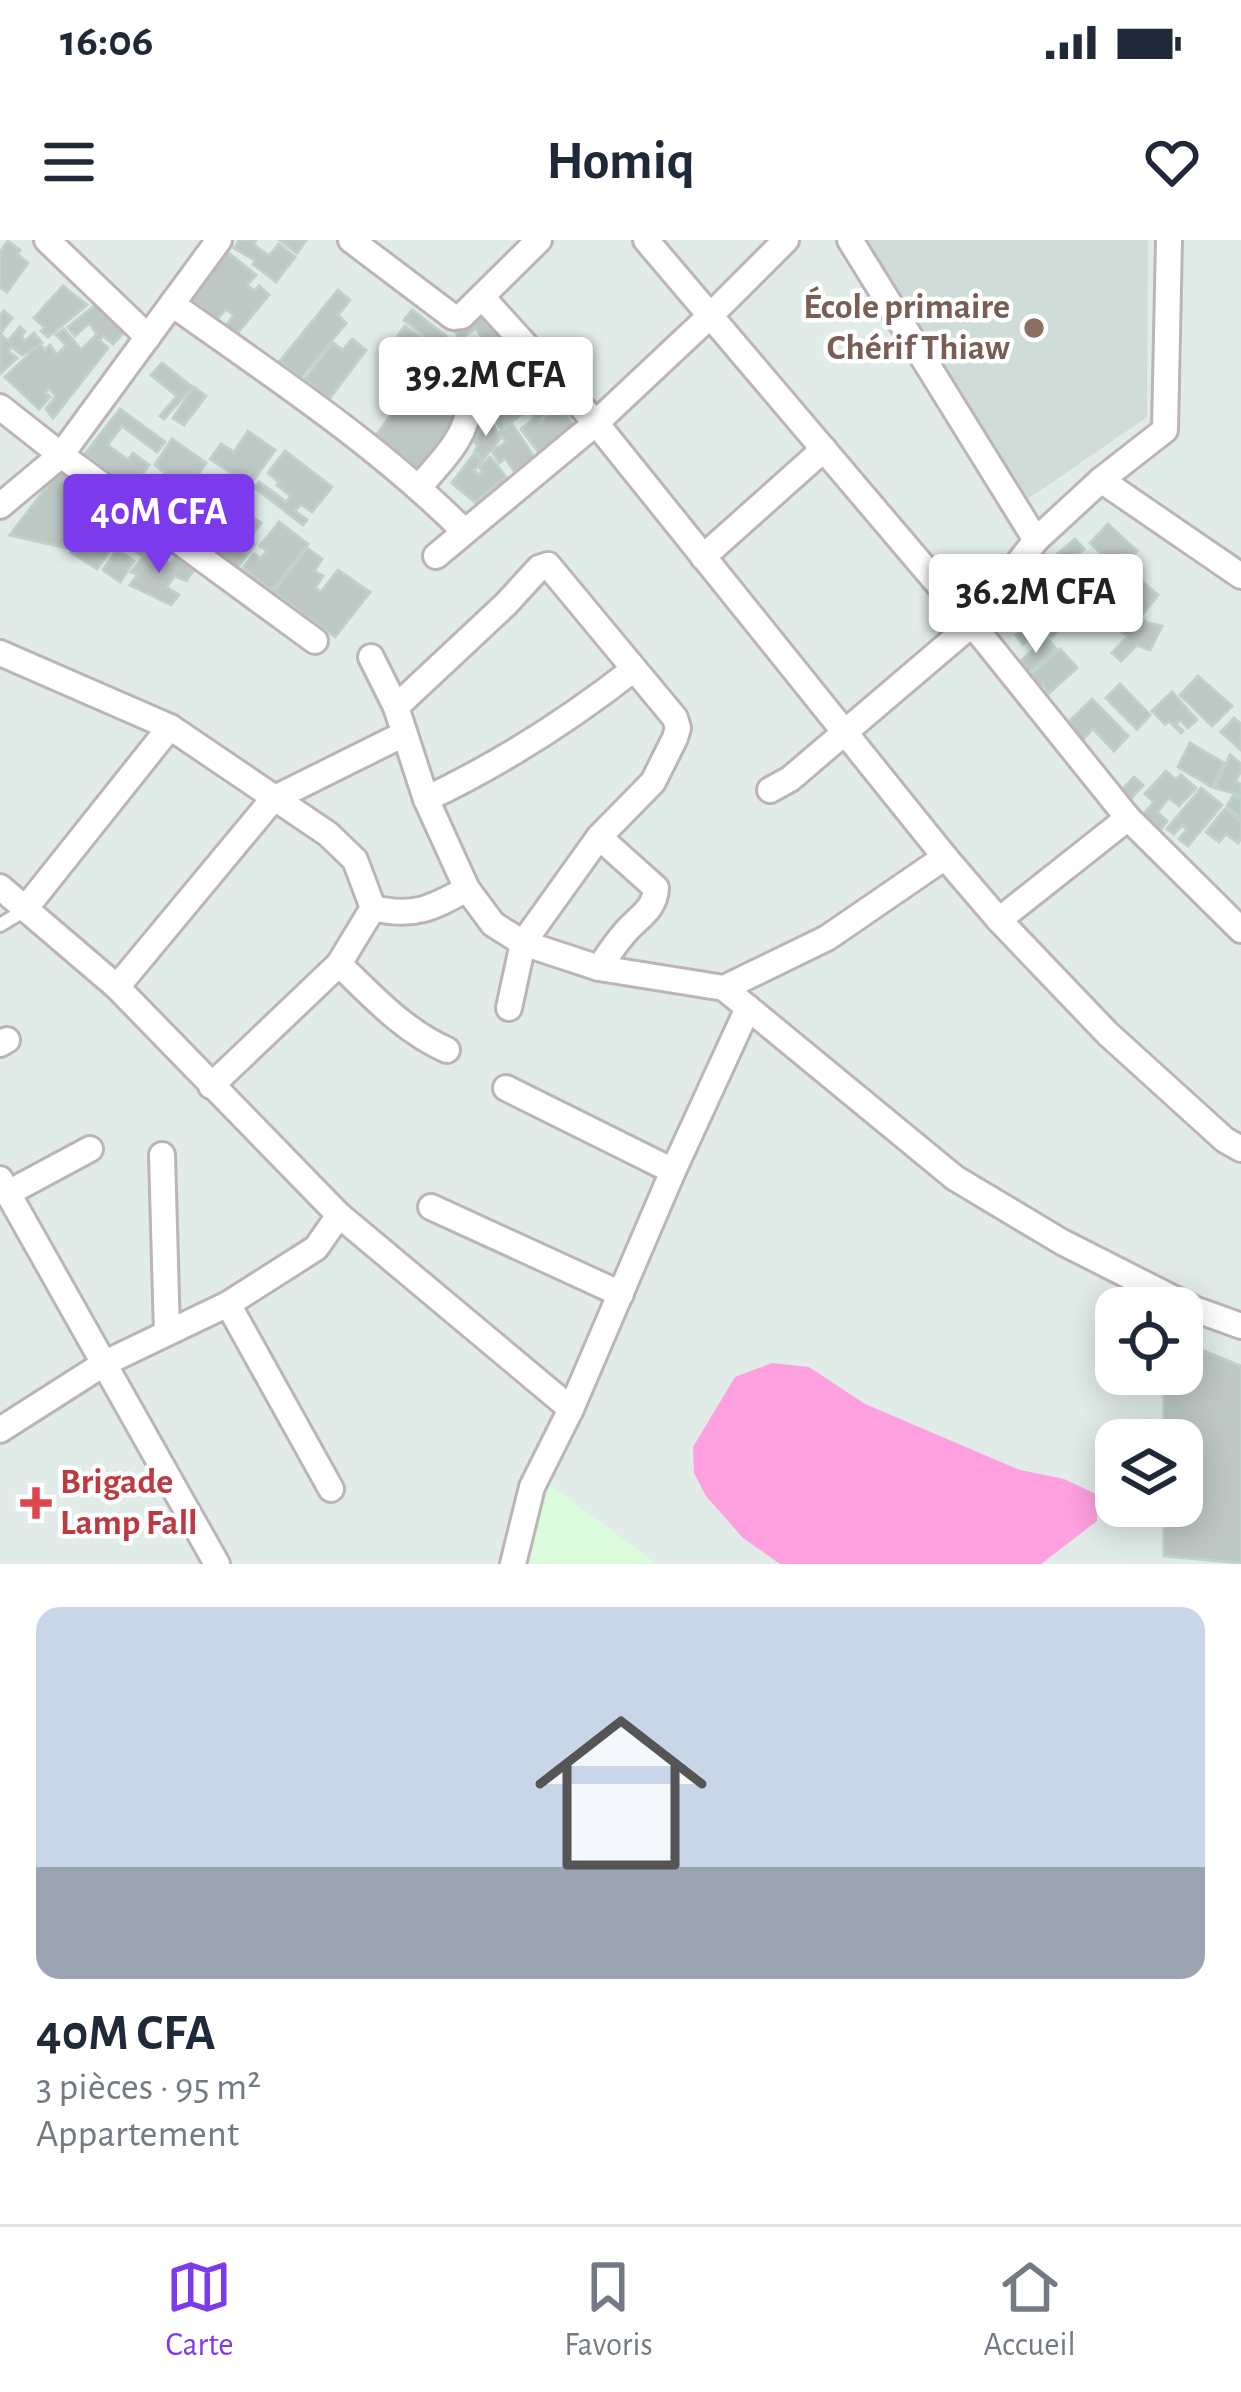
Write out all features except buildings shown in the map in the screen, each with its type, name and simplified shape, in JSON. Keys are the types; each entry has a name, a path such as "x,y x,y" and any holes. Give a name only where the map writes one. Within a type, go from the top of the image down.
{"street":[{"path":"47,240 148,337"},
{"path":"0,506 62,455 219,240"},
{"path":"365,244 453,317 462,316 539,240"},
{"path":"646,240 971,624 1128,818 1241,930"},
{"path":"436,556 596,423 786,240"},
{"path":"850,240 1036,540"},
{"path":"770,790 790,779 971,624 1036,540 1165,430 1169,240"},
{"path":"482,297 596,423 1000,920 1108,1034 1225,1140 1241,1149"},
{"path":"172,304 420,486 464,530"},
{"path":"420,486 459,439 466,422 470,399 457,355"},
{"path":"0,407 316,640"},
{"path":"703,557 824,448"},
{"path":"1101,480 1241,576"},
{"path":"396,707 539,568 548,565 675,718 678,728 653,782 598,837 523,943 509,1008"},
{"path":"0,653 170,727 328,833 355,860 373,908"},
{"path":"371,657 396,707 426,800 467,889 493,924 523,943 599,968 724,988 955,1178 1062,1242 1194,1309 1241,1325"},
{"path":"426,800 582,709 634,669"},
{"path":"25,909 170,727"},
{"path":"117,987 272,799 404,734"},
{"path":"1000,920 1128,818"},
{"path":"598,837 656,888 650,908 599,968"},
{"path":"724,988 827,938 945,857"},
{"path":"0,887 117,987 339,1215 571,1409"},
{"path":"373,908 392,913 429,910 467,889"},
{"path":"211,1086 339,964 373,908"},
{"path":"339,964 401,1023 447,1050"},
{"path":"513,1564 532,1487 748,1008"},
{"path":"506,1088 673,1171"},
{"path":"90,1148 3,1188 217,1564"},
{"path":"162,1154 167,1333"},
{"path":"431,1207 621,1294"},
{"path":"0,1430 105,1363 229,1304 316,1248 339,1215"},
{"path":"229,1304 331,1489"}],"lane":[{"path":"0,925 25,909"}],"shaded area":[{"name":"École primaire Chérif Thiaw","path":"866,240 1148,240 1147,417 1028,499"},
{"path":"772,1363 809,1367 865,1404 1020,1470 1064,1479 1095,1494 1095,1523 1041,1564 780,1564 743,1538 706,1496 694,1473 693,1447 735,1377"},
{"path":"545,1481 657,1564 526,1564"}],"place":[{"name":"École primaire Chérif Thiaw","path":"1034,328"},
{"name":"Brigade Lamp Fall","path":"36,1503"}]}
